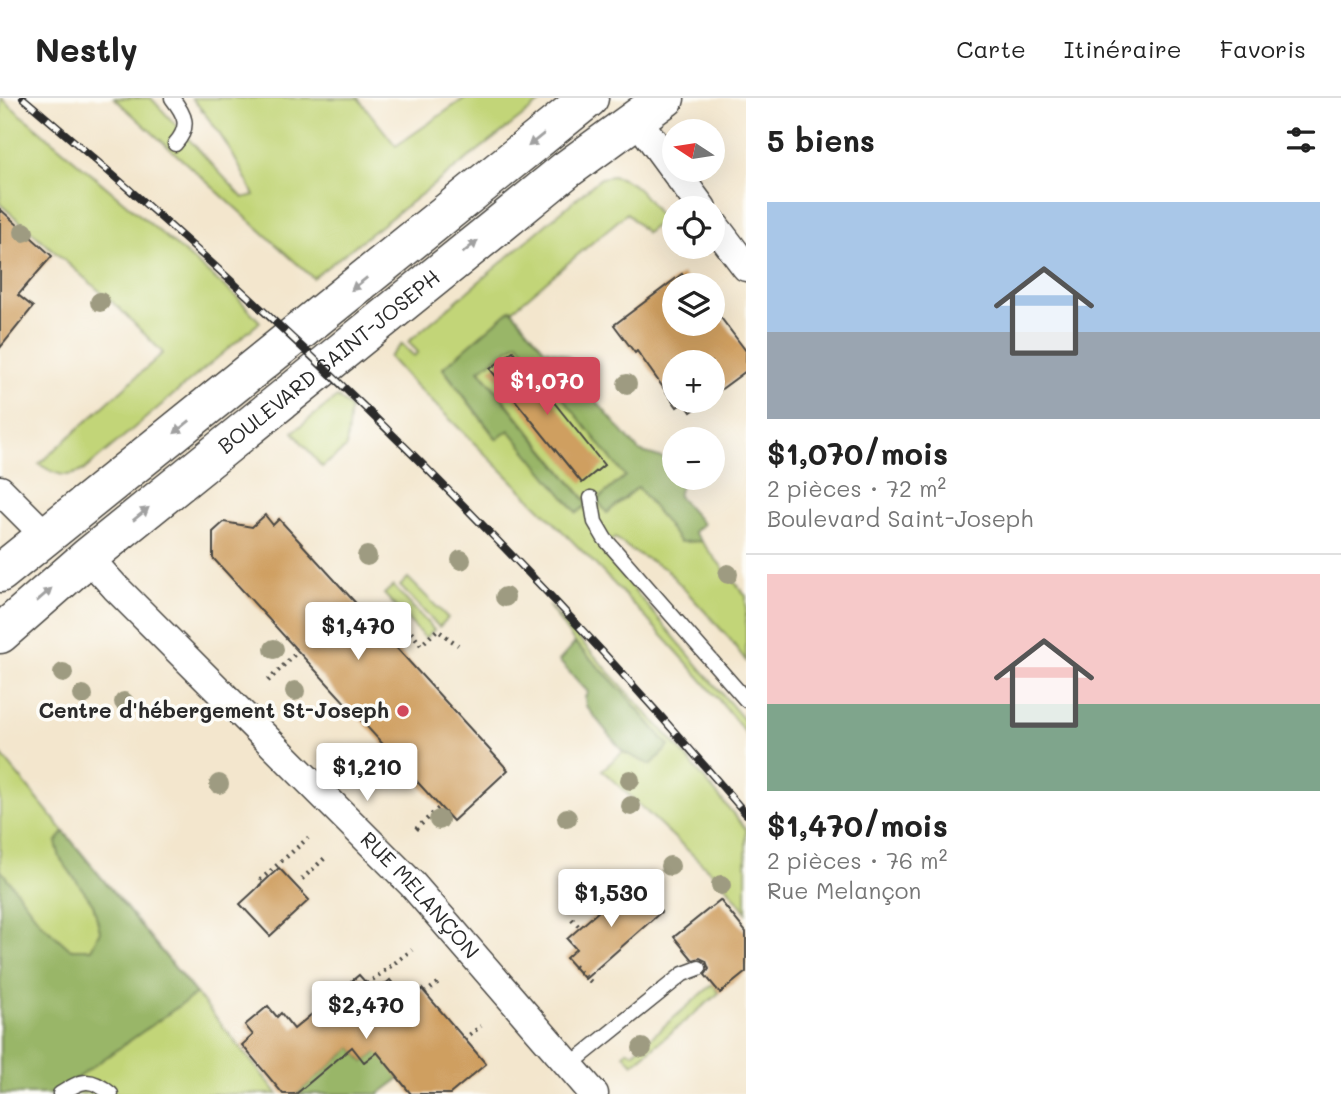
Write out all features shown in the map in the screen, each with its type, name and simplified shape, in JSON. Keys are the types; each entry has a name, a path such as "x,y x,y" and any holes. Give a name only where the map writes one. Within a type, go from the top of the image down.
{"main road":[{"name":"BOULEVARD SAINT-JOSEPH","path":"0,573 589,98"},
{"name":"BOULEVARD SAINT-JOSEPH","path":"0,634 88,556 509,216 650,108"}],"street":[{"path":"650,108 696,196"},
{"path":"725,239 746,267"},
{"path":"0,490 47,537"},
{"name":"RUE MELANÇON","path":"88,556 115,587 412,884 594,1094"}],"lane":[{"path":"172,98 186,122 183,135 175,144"},
{"path":"590,498 595,522 605,539 746,700"},
{"path":"570,1065 683,974 699,968"},
{"path":"61,1094 83,1081 91,1081 100,1084 111,1094"}],"path":[{"path":"387,637 402,622 421,645 438,630 458,645"},
{"path":"268,681 298,651"},
{"path":"416,830 440,807"},
{"path":"261,885 258,882 308,838"},
{"path":"302,879 326,857"},
{"path":"572,919 580,928"},
{"path":"368,984 412,950"},
{"path":"574,966 591,982"},
{"path":"425,993 441,981"},
{"path":"464,1039 481,1027"}],"green space":[{"path":"1,98 238,298 260,322 84,470 72,474 56,473 39,464 163,353 120,309 0,204"},
{"path":"114,98 151,98 243,198 254,195 226,144 192,98 358,98 396,146 465,98 546,98 313,278"},
{"path":"612,176 629,182 647,198 662,221 646,233 627,213 443,369 496,439 509,430 588,503 479,369 518,341 626,477 607,512 638,487 680,542 701,541 746,596 746,661 729,638 666,569 615,538 603,546 602,552 746,722 746,734 700,678 619,589 389,357 402,344 414,356 418,352 408,342 601,178"},
{"path":"511,309 544,349 573,360 581,371 584,387 639,451 662,458 662,490 680,490 678,496 703,524 694,532 701,541 680,542 638,487 607,513 597,500 625,476 518,342 479,370 588,504 577,513 509,430 497,439 443,368"},
{"path":"337,397 350,408 346,448 322,467 293,432"},
{"path":"408,578 448,618 439,627 400,586"},
{"path":"393,586 434,630 425,638 384,594"},
{"path":"548,605 677,746 746,829 746,912 727,887 602,770 623,752 651,765 669,746 623,692 575,643"},
{"path":"575,643 623,692 669,746 651,765 623,752 586,706 585,697 588,692 559,661"},
{"path":"0,753 278,1094 0,1094"},
{"path":"64,832 196,994 54,1094 0,1094 0,869 41,923 70,949 91,949 100,931 93,904 60,858 56,842"},
{"path":"713,984 719,993 633,1064 624,1054 628,1050 633,1053"},
{"path":"352,1047 364,1062 382,1048 399,1079 379,1094 296,1094"}],"building":[{"path":"0,209 52,256 18,295 33,307 0,348"},
{"path":"662,289 662,336 725,336 725,323 746,351 746,371 725,386 725,350 662,350 662,386 614,325"},
{"path":"513,351 604,465 582,483 490,369"},
{"name":"Centre d'hébergement St-Joseph","path":"265,515 273,525 279,519 508,770 453,821 213,558 213,532 224,522 252,527"},
{"path":"279,868 309,900 270,936 240,904"},
{"path":"633,881 661,912 585,979 566,958 576,949 567,939"},
{"path":"720,900 746,932 746,972 720,993 705,975 709,969 706,961 700,958 693,960 674,937"},
{"path":"359,975 375,993 390,980 407,1001 422,989 486,1064 450,1094 411,1094 377,1052 364,1062 352,1047 296,1094 283,1094 242,1045 253,1035 245,1025 268,1006 277,1017 281,1013 294,1029"}],"railway":[{"path":"23,98 215,266 399,441 489,531 576,624 746,814"}],"place":[{"name":"Centre d'hébergement St-Joseph","path":"403,711"}]}
